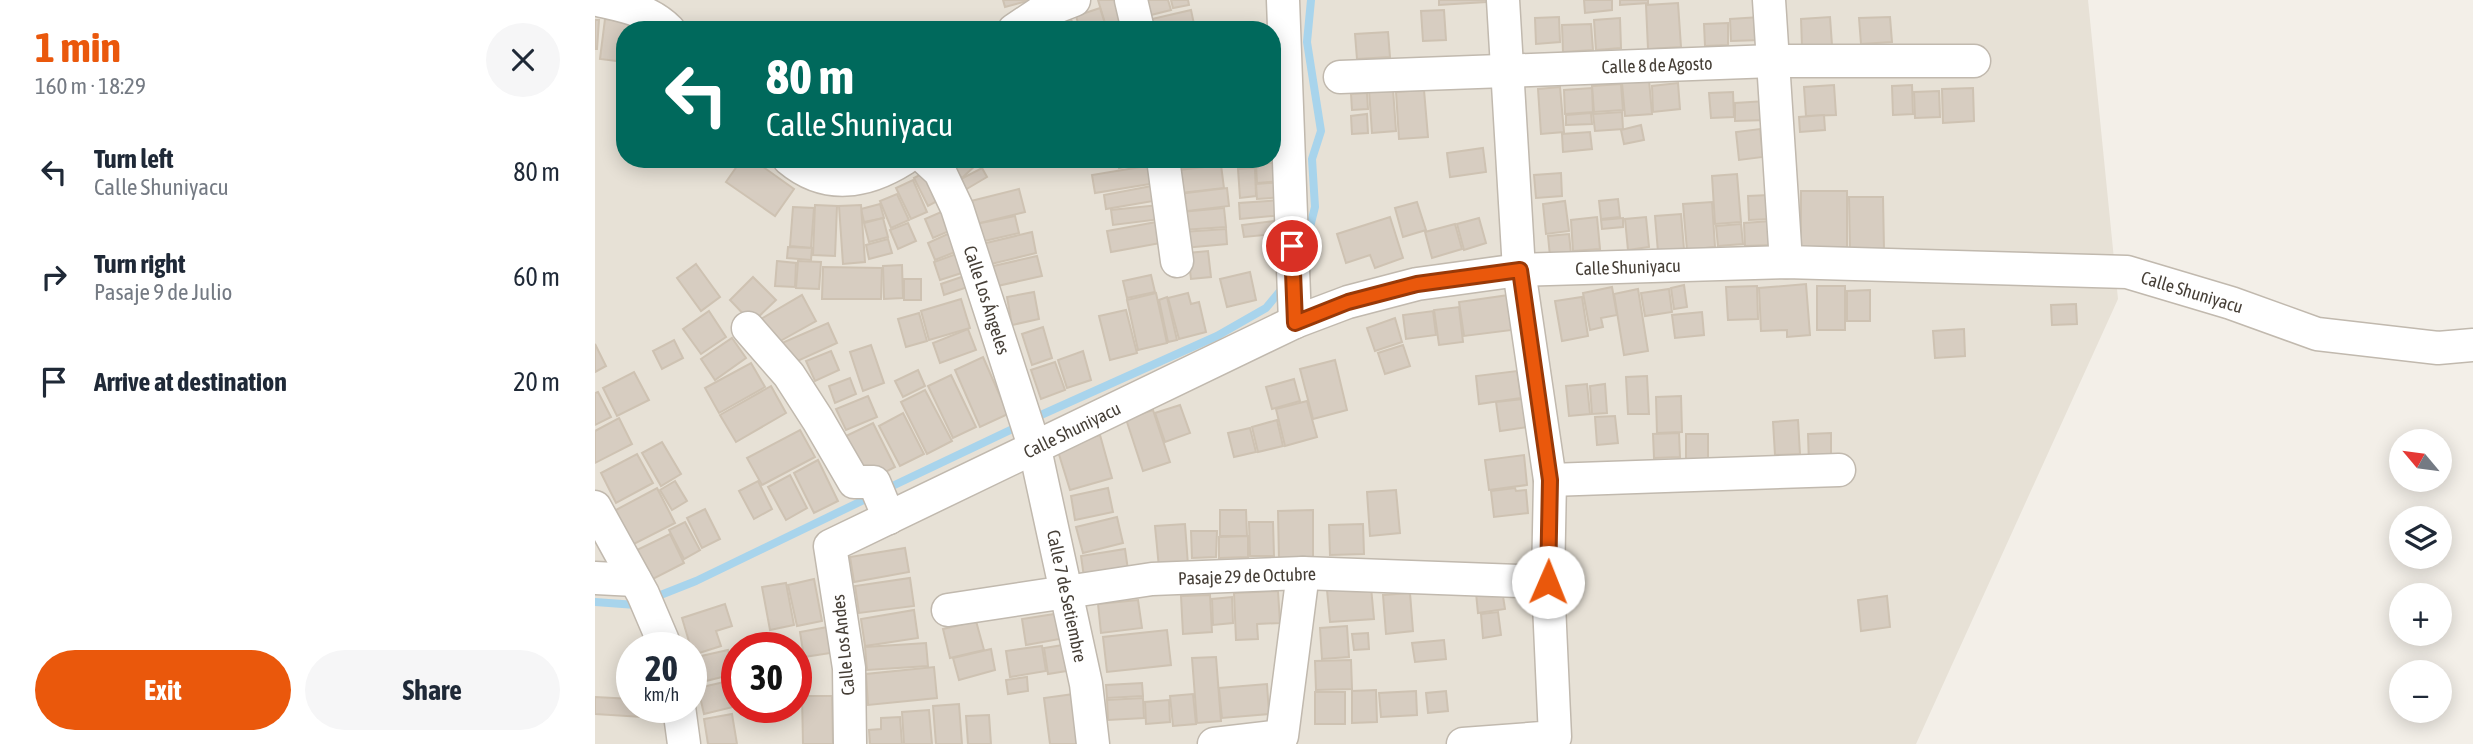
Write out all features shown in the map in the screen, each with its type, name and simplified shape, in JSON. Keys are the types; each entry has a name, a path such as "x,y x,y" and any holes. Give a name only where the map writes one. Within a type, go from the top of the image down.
{"street":[{"path":"598,0 638,9 660,21"},
{"path":"1028,21 1074,0"},
{"path":"1131,0 1136,21"},
{"path":"1283,0 1295,323"},
{"path":"1464,744 1555,737 1548,582 1550,480 1520,270 1503,0"},
{"path":"1769,0 1786,262"},
{"name":"Calle 8 de Agosto","path":"1340,77 1773,61 1973,61"},
{"path":"805,168 821,177 855,181 890,168"},
{"name":"Calle Los Ángeles","path":"936,168 957,208 1035,449"},
{"path":"1164,168 1177,261"},
{"name":"Calle Shuniyacu","path":"830,546 1295,323 1348,302 1417,284 1520,270 1786,262 2127,272 2231,303 2317,334 2438,348 2473,345"},
{"path":"748,328 789,375 854,482 874,482 889,517"},
{"name":"Calle 7 de Setiembre","path":"1035,449 1086,684 1093,744"},
{"path":"1550,480 1839,470"},
{"path":"595,507 642,594 659,632"},
{"name":"Calle Los Andes","path":"830,546 849,668 850,744"},
{"path":"1214,744 1282,736 1303,573"},
{"name":"Pasaje 29 de Octubre","path":"949,610 1151,579 1303,573 1548,582"},
{"path":"595,578 642,594"},
{"path":"681,723 684,744"}],"shaded area":[{"path":"595,0 2088,0 2118,299 1916,744 595,744"}],"building":[{"path":"1003,0 1027,0 1027,1 1005,7"},
{"path":"1098,0 1121,0 1128,21 1104,21"},
{"path":"1147,0 1168,0 1171,10 1151,15"},
{"path":"1171,0 1188,0 1189,5 1173,8"},
{"path":"1439,0 1486,0 1486,2 1439,5"},
{"path":"1584,0 1612,0 1612,10 1585,13"},
{"path":"1620,0 1648,0 1648,3 1620,5"},
{"path":"1678,3 1681,47 1648,49 1646,5"},
{"path":"1100,8 1104,21 1077,21 1076,16"},
{"path":"1064,10 1072,21 1048,21"},
{"path":"1191,10 1193,21 1152,21"},
{"path":"1444,10 1446,40 1423,41 1421,11"},
{"path":"1559,17 1560,42 1536,44 1535,18"},
{"path":"1760,17 1761,40 1731,41 1730,19"},
{"path":"1830,17 1832,45 1802,46 1801,19"},
{"path":"1890,17 1892,42 1861,44 1859,18"},
{"path":"1620,18 1621,48 1596,50 1594,20"},
{"path":"605,19 620,21 616,21 616,61 600,59"},
{"path":"595,20 599,20 597,49 595,49"},
{"path":"1728,23 1728,45 1705,46 1704,24"},
{"path":"1591,24 1593,50 1563,52 1562,25"},
{"path":"1388,32 1390,57 1357,59 1355,34"},
{"path":"1649,80 1652,114 1625,116 1622,83"},
{"path":"1678,83 1680,109 1653,112 1652,86"},
{"path":"1621,84 1623,110 1594,112 1592,86"},
{"path":"1834,85 1836,115 1806,116 1804,87"},
{"path":"1912,85 1913,114 1893,115 1892,86"},
{"path":"1560,87 1564,132 1541,134 1538,89"},
{"path":"1592,88 1593,112 1565,114 1564,90"},
{"path":"1973,88 1974,121 1943,123 1942,89"},
{"path":"1393,89 1396,131 1372,133 1369,90"},
{"path":"1424,90 1428,137 1399,139 1396,92"},
{"path":"1939,91 1940,117 1915,118 1914,92"},
{"path":"1733,92 1734,117 1711,118 1709,93"},
{"path":"1367,93 1368,109 1352,110 1351,94"},
{"path":"1766,101 1767,120 1735,121 1735,103"},
{"path":"1622,112 1623,129 1595,131 1593,114"},
{"path":"1591,113 1592,124 1566,125 1566,115"},
{"path":"1367,114 1368,133 1352,134 1351,116"},
{"path":"1824,115 1825,130 1800,132 1799,117"},
{"path":"1641,125 1644,140 1624,144 1621,130"},
{"path":"1760,129 1763,157 1739,160 1736,132"},
{"path":"1590,132 1592,149 1563,152 1562,134"},
{"path":"1483,148 1486,172 1450,177 1447,153"},
{"path":"1281,162 1283,181 1257,183 1256,168 1281,168"},
{"path":"736,168 765,168 794,189 775,216 726,182"},
{"path":"953,168 973,168 962,178"},
{"path":"982,168 987,177 965,190 959,180"},
{"path":"1135,168 1154,168 1156,183 1095,193 1092,175"},
{"path":"1221,168 1224,188 1181,193 1179,170"},
{"path":"1255,168 1256,196 1240,198 1238,169"},
{"path":"927,171 941,199 928,206 914,178"},
{"path":"1561,173 1562,196 1536,198 1534,175"},
{"path":"1737,174 1741,222 1715,224 1712,176"},
{"path":"913,180 927,212 911,219 896,188"},
{"path":"1283,182 1284,197 1257,199 1256,184"},
{"path":"1157,185 1159,200 1106,209 1104,195"},
{"path":"1227,188 1229,206 1179,212 1178,194"},
{"path":"1019,189 1025,212 976,224 971,201"},
{"path":"1801,191 1847,191 1847,247 1801,248"},
{"path":"897,194 909,220 891,228 880,201"},
{"path":"1769,195 1771,219 1749,220 1748,196"},
{"path":"1849,197 1883,197 1884,250 1850,250"},
{"path":"1618,199 1620,217 1601,219 1599,201"},
{"path":"1282,200 1283,215 1240,219 1239,203"},
{"path":"1565,201 1569,231 1546,234 1543,204"},
{"path":"1417,202 1426,230 1403,237 1395,208"},
{"path":"1712,202 1715,247 1687,250 1683,204"},
{"path":"880,204 884,218 864,222 861,209"},
{"path":"815,205 837,206 835,256 813,255"},
{"path":"861,205 865,262 843,264 839,206"},
{"path":"1159,205 1161,219 1113,225 1111,210"},
{"path":"793,207 814,208 811,248 790,246"},
{"path":"1224,208 1226,227 1182,230 1181,212"},
{"path":"948,209 956,228 933,238 925,219"},
{"path":"1681,214 1684,249 1658,252 1655,216"},
{"path":"1015,216 1019,233 980,242 976,224"},
{"path":"1390,217 1403,258 1375,268 1370,255 1346,263 1337,234"},
{"path":"1597,217 1600,249 1573,251 1571,220"},
{"path":"1646,217 1649,247 1628,250 1625,219"},
{"path":"883,218 888,237 869,242 864,223"},
{"path":"1479,218 1486,243 1464,250 1457,224"},
{"path":"1623,218 1623,227 1602,229 1601,220"},
{"path":"1282,220 1284,233 1244,237 1242,225"},
{"path":"1162,221 1166,242 1111,252 1107,231"},
{"path":"1771,221 1772,245 1745,246 1744,223"},
{"path":"908,223 916,241 898,249 890,230"},
{"path":"1455,224 1462,249 1432,258 1425,232"},
{"path":"1741,224 1743,244 1718,246 1716,226"},
{"path":"1226,229 1227,244 1184,248 1182,232"},
{"path":"952,232 960,250 935,260 928,243"},
{"path":"1032,232 1036,253 987,265 982,244"},
{"path":"1569,234 1571,254 1550,256 1548,236"},
{"path":"888,239 892,253 869,259 866,245"},
{"path":"788,247 812,248 811,260 787,258"},
{"path":"1208,251 1211,277 1191,279 1188,253"},
{"path":"962,252 968,271 940,280 934,262"},
{"path":"1037,256 1042,276 993,287 989,267"},
{"path":"777,261 796,263 795,287 775,286"},
{"path":"798,261 821,262 819,289 796,288"},
{"path":"696,264 720,297 701,311 677,278"},
{"path":"902,265 903,298 884,299 883,266"},
{"path":"823,267 882,268 881,299 822,299"},
{"path":"1250,272 1256,300 1227,307 1220,279"},
{"path":"970,274 974,285 944,295 941,284"},
{"path":"1151,275 1155,292 1127,298 1123,281"},
{"path":"753,277 776,300 752,323 730,300"},
{"path":"904,279 921,279 921,300 904,300"},
{"path":"1806,284 1810,335 1787,337 1787,330 1761,331 1759,288"},
{"path":"1684,285 1687,307 1674,309 1671,288"},
{"path":"1757,286 1758,319 1728,320 1726,287"},
{"path":"1817,286 1845,286 1845,330 1817,330"},
{"path":"1612,287 1617,315 1601,318 1603,327 1590,330 1583,293"},
{"path":"1638,289 1648,351 1624,355 1614,294"},
{"path":"1669,289 1672,312 1645,316 1641,293"},
{"path":"1870,290 1870,321 1847,321 1847,291"},
{"path":"1034,292 1039,319 1012,325 1007,297"},
{"path":"1156,293 1167,343 1138,350 1127,300"},
{"path":"1188,293 1191,304 1199,302 1206,332 1179,339 1168,298"},
{"path":"1516,294 1520,329 1464,336 1459,302"},
{"path":"802,295 816,321 775,344 761,319"},
{"path":"1167,297 1177,340 1168,342 1159,300"},
{"path":"1582,297 1588,336 1562,341 1555,301"},
{"path":"961,299 970,328 929,340 921,311"},
{"path":"2076,304 2077,324 2052,325 2051,305"},
{"path":"1459,307 1463,342 1439,345 1434,310"},
{"path":"1126,310 1137,353 1110,360 1099,316"},
{"path":"709,311 726,337 701,354 683,329"},
{"path":"1433,311 1436,335 1406,339 1403,315"},
{"path":"1702,312 1704,335 1675,338 1672,315"},
{"path":"919,313 927,341 906,347 898,319"},
{"path":"1395,318 1402,342 1375,351 1367,328"},
{"path":"828,323 837,343 791,364 782,343"},
{"path":"1043,327 1052,358 1032,365 1022,334"},
{"path":"968,329 976,350 940,363 933,343"},
{"path":"1964,329 1965,356 1935,358 1933,331"},
{"path":"732,338 746,358 715,380 701,359"},
{"path":"674,340 683,358 662,369 653,351"},
{"path":"595,344 606,366 595,372"},
{"path":"871,345 884,383 863,391 850,352"},
{"path":"1403,345 1410,366 1385,374 1378,353"},
{"path":"831,351 839,370 815,381 806,361"},
{"path":"1083,351 1091,380 1067,388 1058,360"},
{"path":"983,357 1008,414 980,427 955,370"},
{"path":"1335,360 1347,410 1313,419 1300,369"},
{"path":"1055,362 1065,390 1041,399 1031,370"},
{"path":"751,363 765,387 719,413 705,388"},
{"path":"918,370 925,386 903,397 895,381"},
{"path":"1517,371 1521,398 1479,404 1476,376"},
{"path":"634,372 649,400 617,416 603,388"},
{"path":"951,375 976,427 953,438 928,386"},
{"path":"1647,376 1649,414 1628,414 1626,377"},
{"path":"850,378 856,394 835,403 829,386"},
{"path":"1294,379 1300,401 1272,409 1266,387"},
{"path":"1587,384 1590,414 1569,416 1566,386"},
{"path":"1605,384 1607,413 1592,414 1590,386"},
{"path":"771,386 786,413 736,442 720,415"},
{"path":"925,390 952,441 927,454 901,402"},
{"path":"598,392 611,417 595,425 595,393"},
{"path":"868,396 877,417 846,430 836,409"},
{"path":"1681,396 1682,432 1657,433 1656,397"},
{"path":"1523,399 1527,427 1500,431 1496,402"},
{"path":"1307,401 1317,437 1285,446 1276,409"},
{"path":"1180,405 1190,433 1165,442 1155,413"},
{"path":"1153,410 1170,462 1143,471 1126,419"},
{"path":"903,413 924,454 900,466 879,426"},
{"path":"1615,416 1618,443 1597,445 1595,417"},
{"path":"619,418 632,444 595,463 595,431"},
{"path":"1277,420 1283,446 1258,452 1252,427"},
{"path":"1798,420 1800,454 1775,455 1773,422"},
{"path":"873,423 895,467 868,481 846,436"},
{"path":"1250,428 1256,452 1234,457 1228,433"},
{"path":"800,430 815,457 762,485 747,458"},
{"path":"1679,433 1680,457 1654,458 1653,434"},
{"path":"1831,433 1831,463 1809,464 1808,434"},
{"path":"1686,434 1708,434 1708,462 1686,462"},
{"path":"1100,435 1112,478 1070,490 1057,448"},
{"path":"662,442 681,474 661,486 642,453"},
{"path":"637,454 653,483 616,503 601,473"},
{"path":"1524,455 1527,485 1489,490 1485,460"},
{"path":"818,460 838,501 814,513 794,473"},
{"path":"790,475 807,508 786,520 768,487"},
{"path":"675,481 687,501 672,510 660,490"},
{"path":"758,481 772,509 754,519 739,491"},
{"path":"657,488 675,523 632,545 614,511"},
{"path":"1108,488 1113,512 1075,520 1071,496"},
{"path":"1515,488 1516,491 1526,490 1528,513 1494,517 1491,491"},
{"path":"1396,490 1400,533 1370,536 1367,492"},
{"path":"705,509 720,539 702,548 687,518"},
{"path":"1220,510 1246,510 1247,536 1220,536"},
{"path":"1313,510 1313,560 1279,561 1278,511"},
{"path":"1117,517 1123,543 1083,553 1076,527"},
{"path":"685,522 700,550 684,559 669,530"},
{"path":"1249,522 1273,522 1274,556 1250,556"},
{"path":"1185,524 1188,565 1159,568 1155,526"},
{"path":"1363,524 1364,554 1330,555 1329,525"},
{"path":"1191,531 1217,531 1216,557 1192,558"},
{"path":"670,534 684,563 651,580 637,550"},
{"path":"1248,536 1248,557 1219,558 1219,537"},
{"path":"905,548 909,572 854,582 850,557"},
{"path":"1125,549 1128,570 1084,577 1081,556"},
{"path":"910,578 914,606 859,613 855,586"},
{"path":"814,579 822,621 797,626 788,585"},
{"path":"786,583 794,625 770,630 762,587"},
{"path":"1371,587 1374,619 1330,622 1327,590"},
{"path":"1502,590 1505,609 1478,613 1476,593"},
{"path":"1278,591 1280,623 1257,624 1258,639 1236,640 1234,593"},
{"path":"1410,593 1413,631 1386,634 1383,595"},
{"path":"1210,595 1212,632 1183,634 1181,596"},
{"path":"1887,596 1890,627 1861,631 1858,600"},
{"path":"1232,597 1233,623 1213,625 1212,599"},
{"path":"1138,600 1142,628 1101,633 1098,604"},
{"path":"725,604 732,626 716,631 721,646 707,650 707,632 686,632 682,618"},
{"path":"914,610 918,638 865,646 861,619"},
{"path":"1498,612 1501,635 1483,638 1481,614"},
{"path":"1061,613 1065,638 1026,645 1022,619"},
{"path":"976,621 984,650 950,658 943,629"},
{"path":"833,626 837,652 812,656 812,632 800,632"},
{"path":"1347,626 1349,657 1322,659 1320,628"},
{"path":"1167,630 1171,665 1107,672 1103,637"},
{"path":"1368,633 1369,649 1354,650 1352,634"},
{"path":"1444,640 1446,659 1415,662 1412,643"},
{"path":"926,643 928,666 867,670 865,647"},
{"path":"1069,644 1073,670 1048,674 1044,648"},
{"path":"1042,646 1046,671 1010,677 1006,651"},
{"path":"991,649 995,670 959,680 953,658"},
{"path":"721,652 721,677 707,681 707,655"},
{"path":"1216,657 1221,721 1197,723 1192,658"},
{"path":"1351,660 1352,689 1316,690 1315,661"},
{"path":"934,667 937,698 868,705 866,674"},
{"path":"1027,677 1028,691 1008,694 1006,680"},
{"path":"721,683 721,710 707,713 707,686"},
{"path":"1142,683 1143,696 1107,698 1106,685"},
{"path":"1267,684 1269,714 1222,718 1219,688"},
{"path":"1376,690 1377,722 1352,723 1352,691"},
{"path":"1416,691 1417,715 1381,717 1379,693"},
{"path":"1446,691 1448,711 1428,713 1426,693"},
{"path":"1315,692 1345,692 1345,724 1315,724"},
{"path":"1074,694 1080,744 1050,744 1044,698"},
{"path":"1193,694 1196,724 1173,726 1170,696"},
{"path":"812,696 832,696 833,744 803,744 803,723 812,723"},
{"path":"595,697 616,698 616,715 595,714"},
{"path":"1143,698 1144,718 1108,720 1107,700"},
{"path":"1169,700 1170,722 1146,724 1145,702"},
{"path":"959,704 962,744 936,744 933,706"},
{"path":"929,710 932,744 904,744 902,712"},
{"path":"989,715 991,744 968,744 966,716"},
{"path":"721,716 721,723 734,723 737,744 708,744 705,723 707,718"},
{"path":"900,717 902,744 870,744 869,730 881,729 881,718"}],"waterway":[{"path":"1305,247 1315,207 1312,159 1321,131 1307,42 1311,0"},
{"path":"1032,419 1217,336 1266,308 1285,285"},
{"path":"884,490 1021,425"},
{"path":"653,598 696,581 872,496"},
{"path":"595,602 636,605 641,603"}],"route":[{"path":"1292,246 1295,323 1348,302 1417,284 1520,270 1550,480 1548,582"}]}
